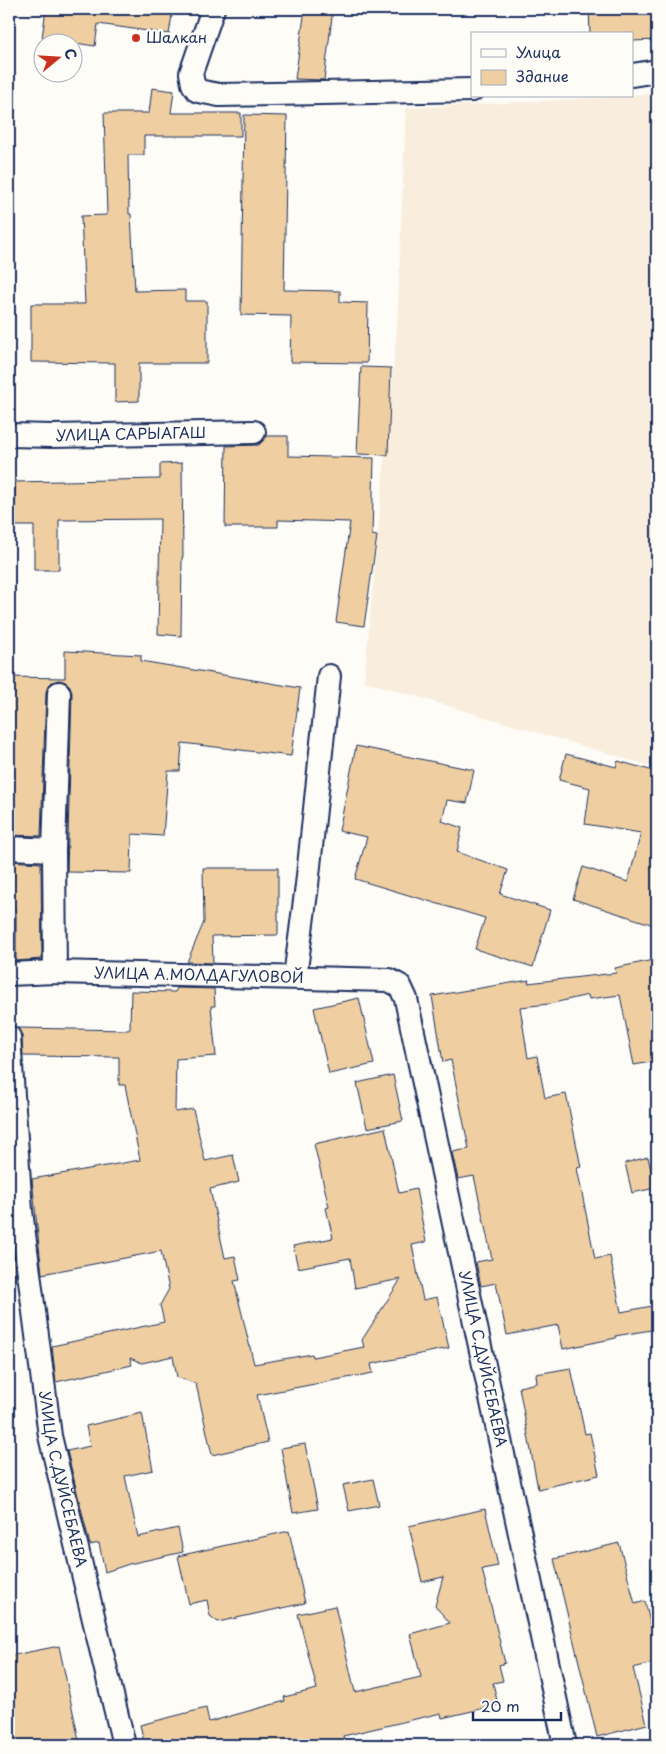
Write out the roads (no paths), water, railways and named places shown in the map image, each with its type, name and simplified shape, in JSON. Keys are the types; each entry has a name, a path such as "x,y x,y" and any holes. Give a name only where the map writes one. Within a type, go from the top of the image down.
{"street":[{"path":"213,9 191,73 193,84 198,91 219,95 471,90"},
{"path":"634,75 657,71"},
{"name":"УЛИЦА САРЫАГАШ","path":"9,435 53,436 254,432"},
{"path":"294,977 307,885 328,676"},
{"path":"55,972 54,850 59,693"},
{"path":"9,848 54,850"},
{"name":"УЛИЦА А.МОЛДАГУЛОВОЙ","path":"9,974 55,972 389,980"},
{"name":"УЛИЦА С.ДУЙСЕБАЕВА","path":"389,980 400,986 406,999 565,1745"},
{"name":"УЛИЦА С.ДУЙСЕБАЕВА","path":"9,1037 15,1212 50,1436 124,1745"}],"place":[{"name":"Шалкан","path":"136,38"}]}
